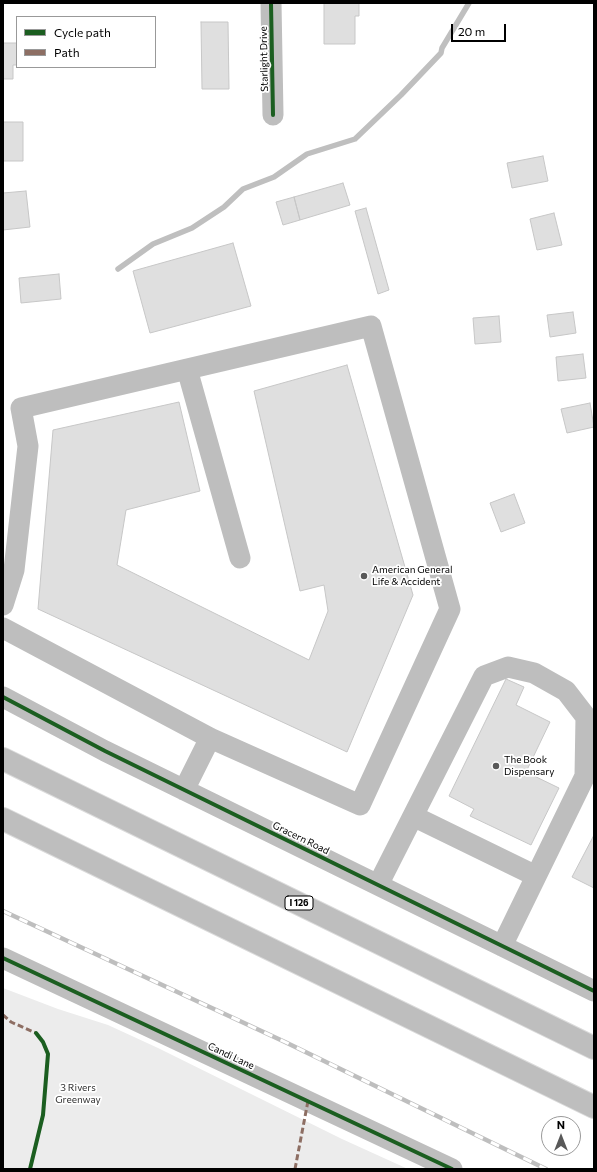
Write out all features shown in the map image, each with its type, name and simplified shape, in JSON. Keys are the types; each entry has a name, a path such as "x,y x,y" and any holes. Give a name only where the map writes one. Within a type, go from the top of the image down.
{"highway":[{"name":"I 126","path":"3,759 594,1048"},
{"path":"3,819 594,1107"}],"street":[{"name":"Starlight Drive","path":"271,3 273,115"},
{"path":"3,605 14,570 28,446 12,408 371,326 450,609 360,805 210,738 5,634"},
{"path":"187,369 240,558"},
{"path":"378,885 484,676 508,667 534,673 566,691 586,717 585,776 502,946"},
{"name":"Gracern Road","path":"3,697 105,751 594,991"},
{"path":"184,790 210,738"},
{"path":"414,816 536,876"},
{"name":"Candi Lane","path":"3,958 452,1169"}],"green space":[{"name":"3 Rivers Greenway","path":"3,988 58,1009 108,1025 158,1048 342,1139 408,1169 3,1169"}],"building":[{"path":"324,3 359,3 359,16 355,16 355,44 324,44"},
{"path":"201,22 228,22 229,89 202,89"},
{"path":"3,43 16,43 16,65 13,65 13,79 3,79"},
{"path":"3,122 23,122 23,161 3,161"},
{"path":"543,156 548,181 512,188 507,163"},
{"path":"343,183 350,205 300,220 294,197"},
{"path":"26,191 30,227 3,230 3,193"},
{"path":"294,197 300,220 283,225 276,202"},
{"path":"366,208 389,290 378,294 355,211"},
{"path":"554,213 562,245 537,250 530,219"},
{"path":"233,243 251,306 150,333 133,271"},
{"path":"59,274 61,299 21,303 19,278"},
{"path":"573,312 576,333 550,337 547,315"},
{"path":"499,316 501,342 475,344 473,318"},
{"path":"583,354 586,378 558,381 556,357"},
{"path":"347,365 413,595 347,752 38,609 53,430 179,402 200,491 126,510 117,565 309,660 328,611 324,585 300,591 254,391"},
{"path":"590,403 594,427 567,433 561,409"},
{"path":"514,494 525,523 501,532 490,503"},
{"path":"506,679 524,687 516,705 550,722 526,772 559,788 531,845 470,816 474,809 449,796"},
{"path":"594,835 594,888 572,877"}],"waterway":[{"path":"118,269 153,244 192,228 224,207 243,189 274,177 307,154 355,139 401,95 441,53 442,48 469,3"}],"railway":[{"path":"3,911 285,1042 546,1169"}],"marked path":[{"path":"3,1015 11,1022 36,1033"},
{"path":"295,1169 308,1101"}],"cycle path":[{"path":"271,3 273,115"},
{"path":"3,697 105,751 594,991"},
{"path":"3,958 452,1169"},
{"path":"30,1169 43,1115 48,1054 43,1042 36,1033"}],"place":[{"name":"American General Life & Accident","path":"364,576"},
{"name":"The Book Dispensary","path":"496,766"}]}
